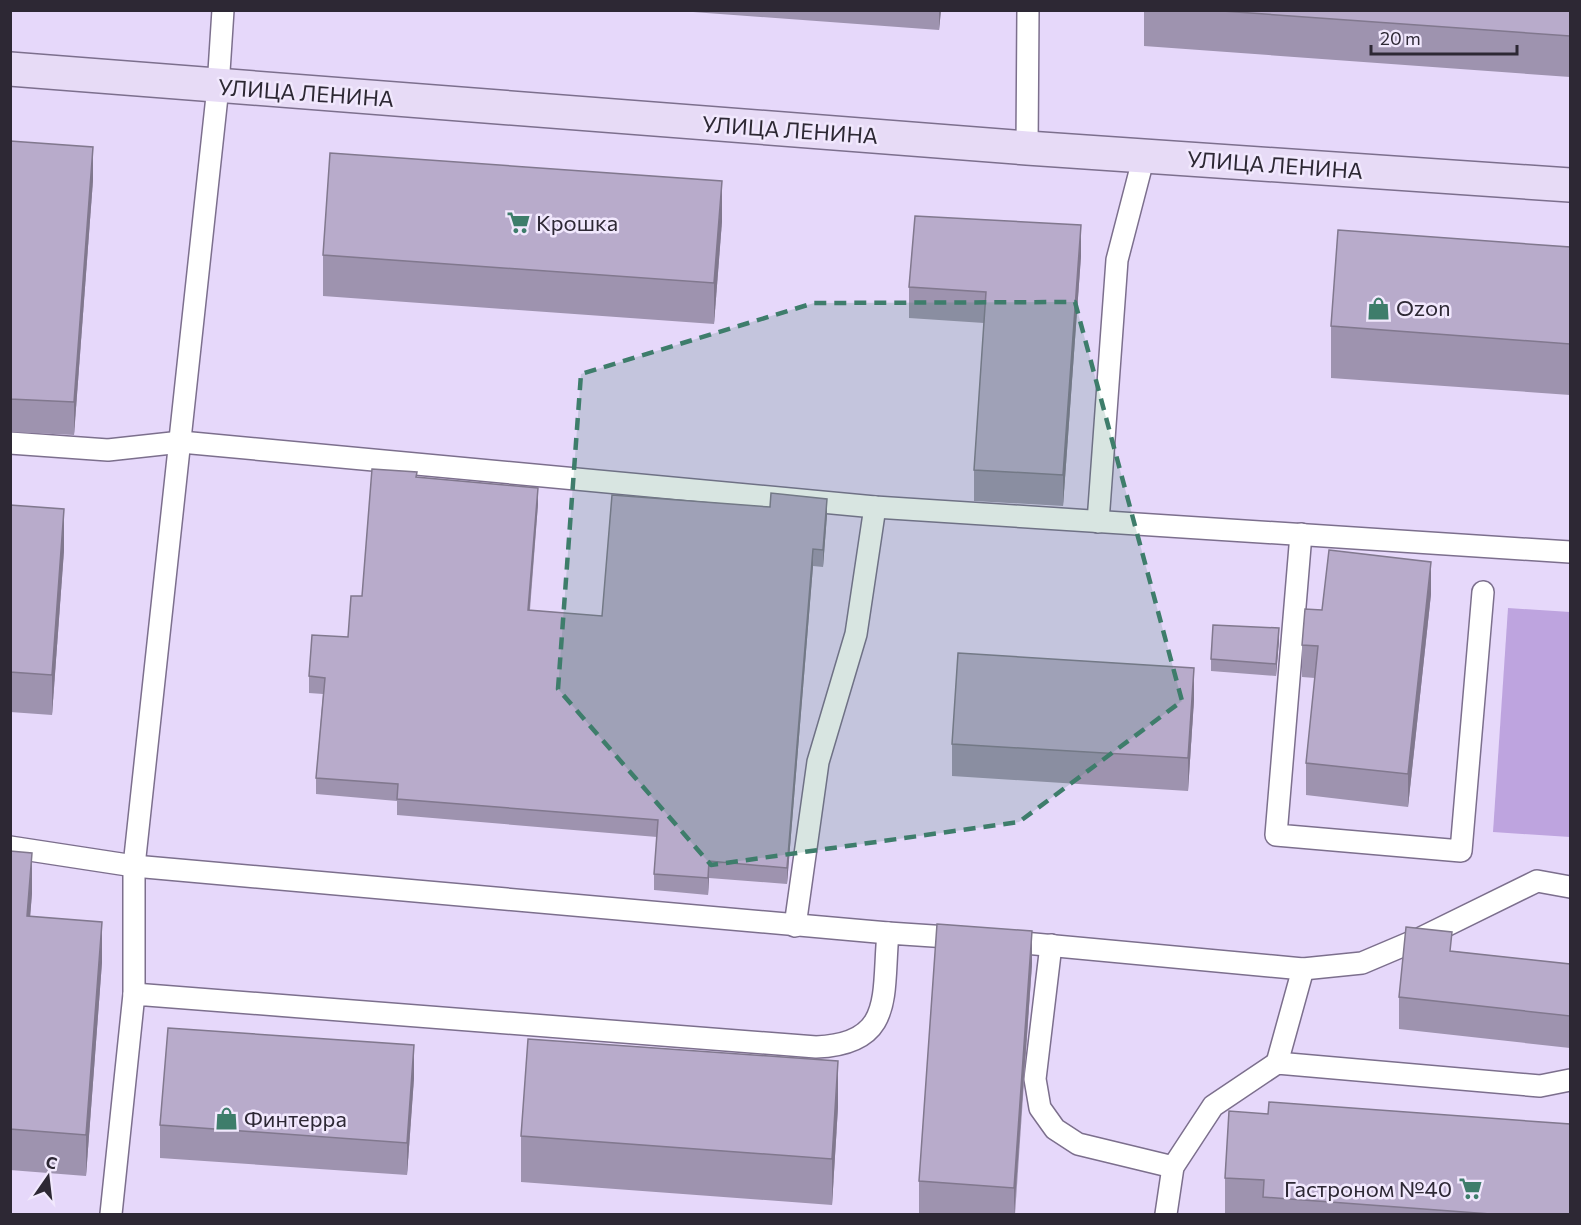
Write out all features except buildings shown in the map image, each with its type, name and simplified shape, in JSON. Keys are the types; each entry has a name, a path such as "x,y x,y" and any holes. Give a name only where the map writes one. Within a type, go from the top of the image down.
{"street":[{"name":"УЛИЦА ЛЕНИНА","path":"10,69 1027,148 1570,185"}],"lane":[{"path":"111,1215 134,994 134,866 219,87 223,10"},
{"path":"1027,148 1028,10"},
{"path":"1098,522 1117,260 1144,156"},
{"path":"10,443 108,450 181,442 875,507 1570,552"},
{"path":"795,926 818,762 856,634 875,507"},
{"path":"1301,534 1276,835 1461,851 1483,592"},
{"path":"10,847 134,866 1303,969 1362,963 1431,934 1537,881 1570,887"},
{"path":"134,994 816,1047 842,1046 866,1035 879,1020 888,933"},
{"path":"1051,945 1035,1079 1040,1108 1055,1129 1078,1144 1173,1167"},
{"path":"1277,1063 1303,969"},
{"path":"1166,1215 1173,1167 1213,1106 1277,1063 1540,1086 1570,1080"}],"highlighted area":[{"path":"1075,302 1182,701 1019,822 711,865 558,689 581,374 814,303"}],"shaded area":[{"path":"1508,608 1570,612 1570,837 1493,832"}],"place":[{"name":"Крошка","path":"518,223"},
{"name":"Ozon","path":"1378,308"},
{"name":"Финтерра","path":"226,1119"},
{"name":"Гастроном №40","path":"1470,1189"}]}
